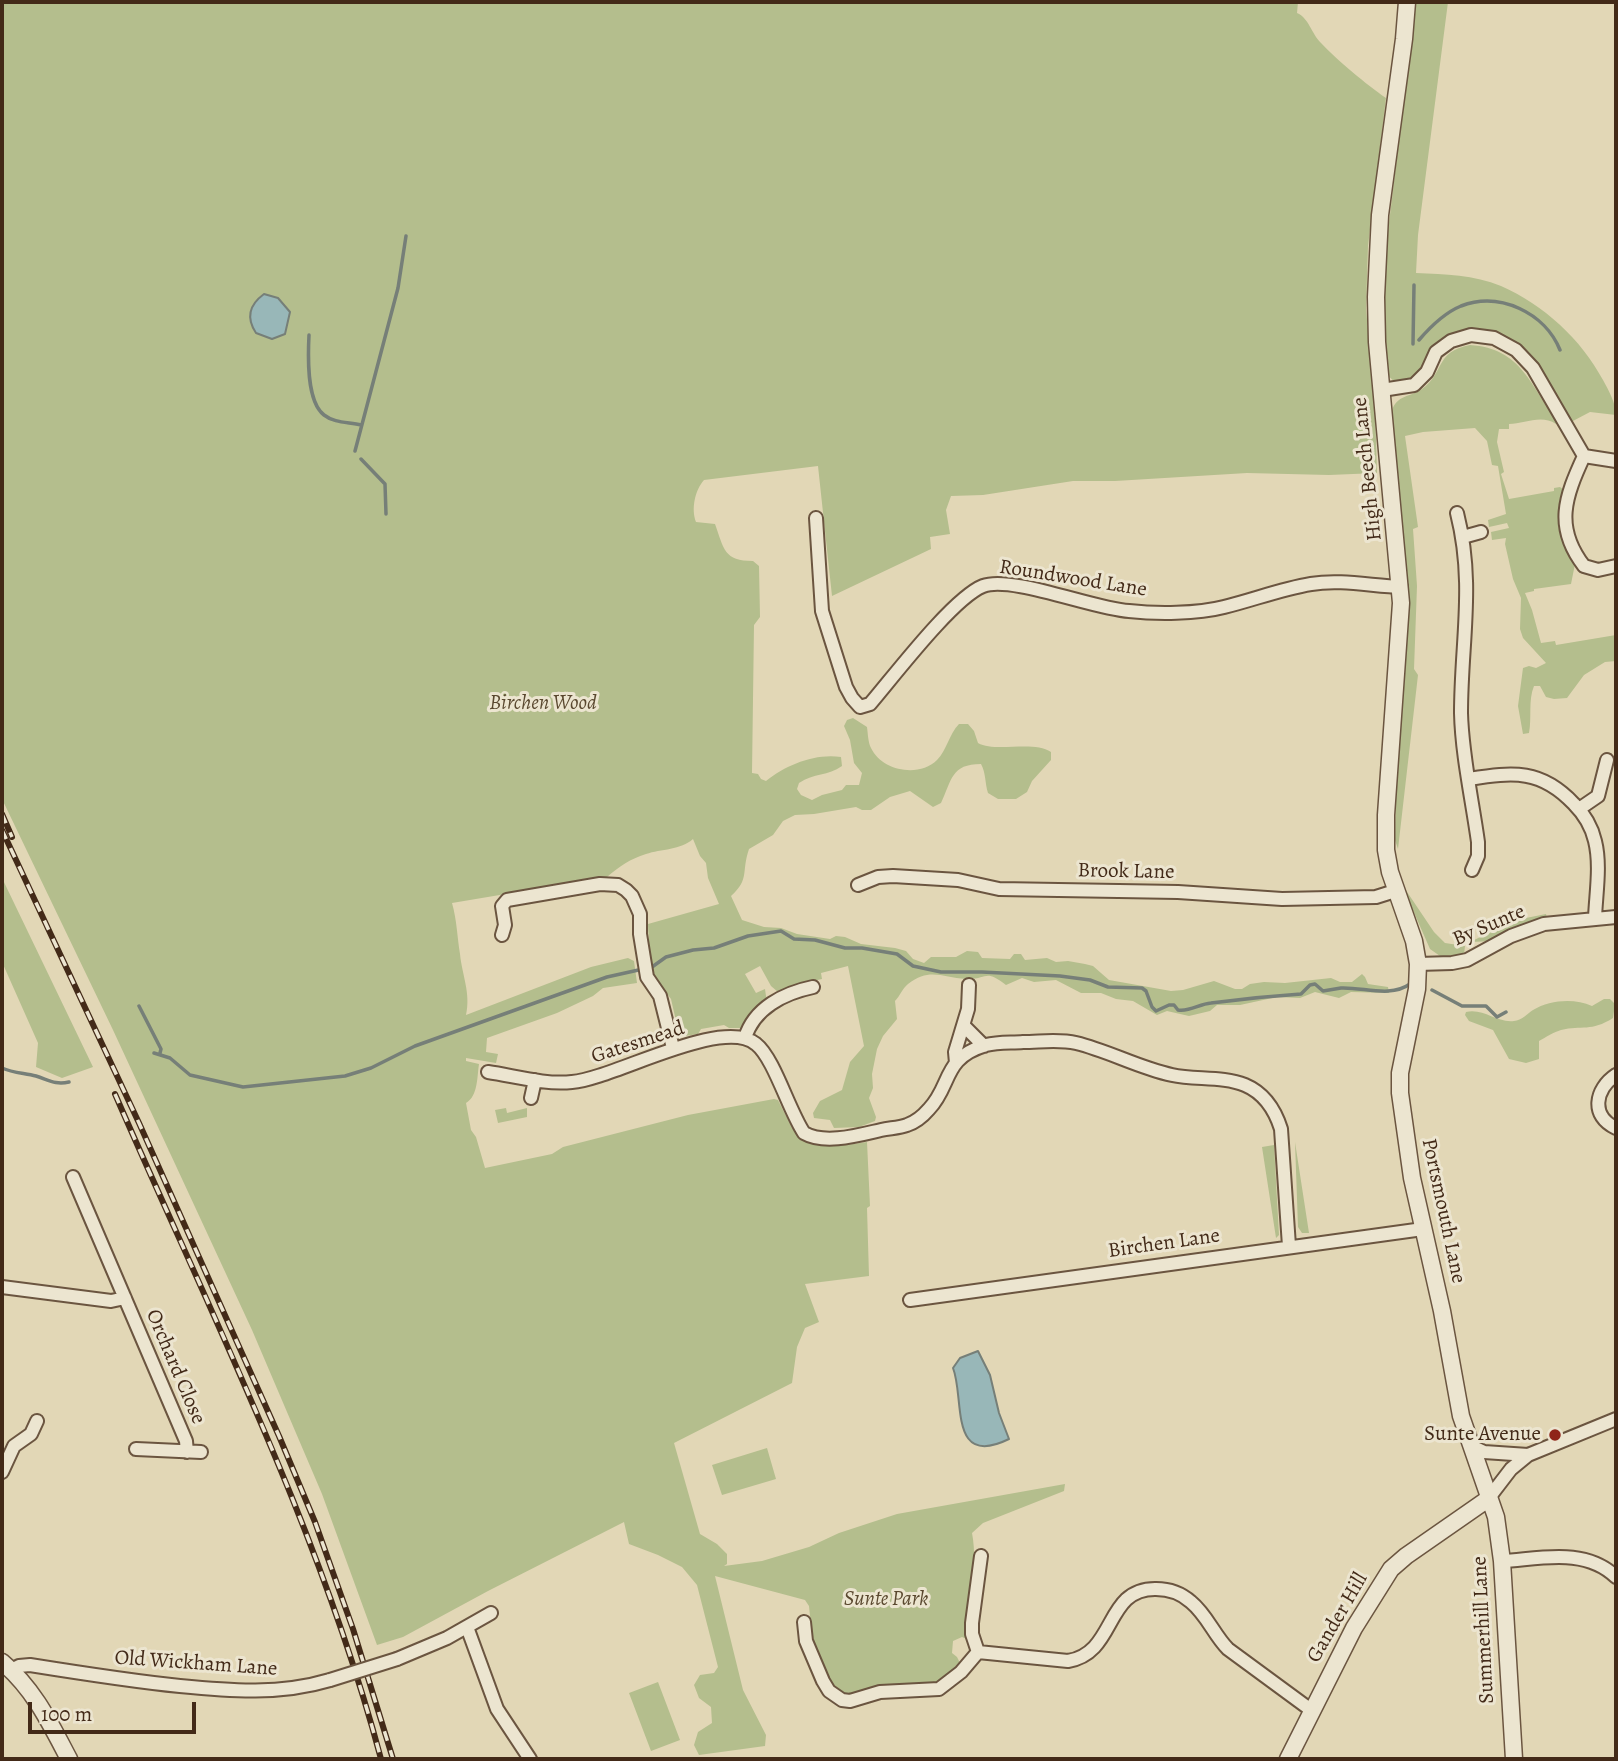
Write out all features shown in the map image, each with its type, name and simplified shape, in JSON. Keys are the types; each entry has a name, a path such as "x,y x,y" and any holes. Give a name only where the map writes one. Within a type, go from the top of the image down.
{"street":[{"name":"High Beech Lane","path":"1407,2 1380,215 1376,318 1401,587 1400,641 1385,832 1390,872 1409,929"},
{"path":"1382,390 1414,385 1427,372 1436,352 1451,341 1471,335 1494,338 1516,349 1533,368 1584,456"},
{"path":"1584,456 1616,461"},
{"path":"1584,456 1568,493 1565,528 1569,541 1584,566 1598,570 1616,566"},
{"path":"1457,513 1463,537 1468,590 1461,711 1478,842 1478,856 1472,870"},
{"name":"Roundwood Lane","path":"816,518 822,611 846,687 856,705 860,707 870,704 956,605 982,586 1017,586 1116,610 1150,612 1222,608 1325,582 1401,587"},
{"path":"1463,537 1481,532"},
{"path":"1579,809 1598,796 1607,760"},
{"path":"1469,779 1510,774 1539,777 1553,784 1579,809 1596,842 1595,918"},
{"name":"Brook Lane","path":"858,885 878,877 893,876 958,880 999,889 1178,892 1282,899 1376,897 1395,891"},
{"path":"502,935 505,925 502,906 507,900 600,884 618,885 632,896 640,914 640,934 647,976 660,996 673,1048"},
{"name":"By Sunte","path":"1419,964 1466,960 1526,929 1566,920 1616,917"},
{"name":"Portsmouth Lane","path":"1409,929 1419,964 1417,989 1400,1073 1404,1130 1461,1416 1489,1499"},
{"path":"956,1063 955,1052 964,1027 970,985"},
{"path":"813,987 790,993 758,1014 752,1020 745,1038 762,1048 804,1133 821,1138 870,1134 913,1122 923,1116 938,1098 949,1071 956,1063 984,1046 1051,1041 1077,1043 1170,1075 1198,1080 1232,1081 1260,1094 1277,1116 1281,1129 1289,1246"},
{"path":"964,1027 984,1046"},
{"name":"Gatesmead","path":"488,1072 556,1083 586,1080 673,1048 733,1037 745,1038"},
{"path":"1616,1075 1602,1087 1598,1098 1601,1115 1616,1128"},
{"path":"531,1098 535,1080"},
{"name":"Orchard Close","path":"73,1177 186,1441 187,1452"},
{"name":"Birchen Lane","path":"910,1300 1423,1228"},
{"name":"Orchard Close","path":"2,1287 111,1301 125,1298"},
{"path":"1489,1499 1511,1469 1528,1455 1616,1419"},
{"path":"2,1472 14,1446 31,1434 37,1421"},
{"path":"1471,1446 1484,1452 1528,1455"},
{"name":"Orchard Close","path":"136,1449 201,1452"},
{"name":"Summerhill Lane","path":"1489,1499 1496,1517 1502,1561 1514,1759"},
{"name":"Gander Hill","path":"1289,1759 1354,1628 1391,1569 1489,1499"},
{"path":"978,1651 972,1634 972,1623 981,1556"},
{"path":"1502,1561 1573,1557 1597,1563 1616,1577"},
{"path":"978,1651 1068,1661 1080,1659 1094,1649 1130,1595 1147,1590 1171,1591 1191,1602 1217,1639 1228,1649 1311,1710"},
{"name":"Old Wickham Lane","path":"6,1666 30,1665 160,1684 261,1692 297,1689 397,1659 491,1613"},
{"path":"804,1622 806,1641 823,1681 830,1691 842,1700 850,1701 880,1692 939,1689 961,1672 978,1651"},
{"path":"467,1627 496,1709 530,1759"},
{"path":"6,1666 30,1689 69,1759"}],"green space":[{"path":"2,2 1298,2 1297,13 1304,18 1321,43 1352,72 1386,98 1368,246 1366,309 1375,407 1377,473 1247,473 1073,481 983,495 951,496 946,510 950,534 930,537 931,549 832,596 818,466 704,480 696,494 694,511 696,522 715,524 726,552 736,559 753,561 759,566 760,617 754,625 752,773 758,774 766,781 801,762 821,757 841,757 842,766 799,783 797,789 801,795 812,800 842,790 846,785 859,785 862,773 854,763 850,740 844,726 847,720 853,718 867,727 870,746 876,756 892,767 901,769 921,769 937,760 959,724 968,724 978,743 986,746 1035,747 1051,752 1051,760 1032,781 1027,792 1016,799 998,799 988,793 981,764 958,770 941,803 933,807 910,791 890,797 871,810 856,807 795,815 783,821 773,835 749,849 743,880 731,896 742,920 797,934 830,939 836,936 845,937 861,944 895,948 906,951 913,959 924,963 931,957 956,957 967,951 978,952 982,958 1010,959 1014,954 1021,954 1025,960 1047,958 1056,962 1068,961 1093,966 1109,980 1171,991 1214,981 1235,989 1264,982 1285,983 1331,978 1340,982 1352,982 1362,974 1368,984 1388,987 1389,993 1351,992 1339,998 1315,992 1300,998 1277,997 1240,1005 1217,1005 1210,1011 1189,1016 1167,1011 1157,1015 1133,1001 1116,999 1101,993 1081,993 1056,980 1034,982 1022,978 1006,985 989,976 966,979 923,976 908,984 895,1001 897,1019 883,1036 877,1049 872,1074 873,1088 869,1098 875,1121 859,1127 834,1128 830,1120 814,1118 813,1113 820,1101 842,1090 850,1062 864,1046 848,966 821,973 822,979 778,992 771,986 760,966 745,974 756,993 765,989 767,1003 745,1028 729,1028 724,1025 701,1029 698,1034 679,1034 671,999 650,971 648,924 719,904 708,878 706,863 693,839 677,847 635,858 607,877 452,903 467,992 466,1015 591,967 628,958 634,961 637,983 603,988 593,996 557,1013 487,1038 486,1052 498,1054 496,1063 466,1058 466,1061 479,1064 475,1091 466,1103 471,1130 476,1137 485,1168 552,1154 563,1147 688,1115 774,1099 778,1100 792,1128 810,1143 846,1142 846,1145 867,1142 869,1276 805,1284 819,1322 805,1328 797,1347 792,1383 674,1443 700,1534 727,1554 727,1564 724,1566 762,1561 809,1547 839,1533 897,1514 1065,1484 1064,1491 983,1523 972,1533 974,1560 969,1640 962,1637 953,1641 952,1653 961,1665 939,1683 909,1683 845,1695 829,1683 813,1646 809,1606 805,1600 715,1576 743,1690 766,1735 765,1746 699,1755 694,1745 698,1732 712,1723 711,1707 699,1698 694,1685 700,1675 714,1673 718,1667 697,1585 682,1567 629,1544 624,1522 403,1637 377,1645 322,1494 252,1330 2,799"},
{"path":"1416,2 1448,2 1418,235 1416,273 1480,279 1501,286 1532,303 1560,325 1584,351 1608,389 1616,415 1590,412 1571,422 1550,383 1532,358 1510,339 1497,334 1464,334 1445,339 1436,345 1418,372 1409,380 1395,382 1386,374 1382,280"},
{"path":"1470,345 1502,353 1514,362 1532,383 1558,423 1538,420 1509,424 1509,429 1499,429 1497,442 1504,472 1501,474 1509,499 1554,491 1554,488 1560,487 1564,490 1558,520 1561,537 1575,564 1571,584 1534,589 1525,593 1541,643 1555,641 1556,645 1616,635 1616,661 1605,662 1584,675 1567,698 1546,697 1540,686 1534,686 1529,733 1523,734 1518,706 1523,668 1536,668 1546,663 1523,638 1520,629 1521,598 1513,579 1506,538 1492,540 1491,532 1509,528 1507,523 1489,527 1488,520 1506,514 1498,466 1492,465 1487,441 1475,428 1405,436 1418,527 1413,529 1417,586 1414,669 1418,675 1398,849 1395,840 1396,790 1406,567 1392,411 1400,399 1418,392 1429,383 1445,358 1459,348"},
{"path":"2,878 93,1067 62,1078 36,1067 38,1043 2,962"},
{"path":"1401,883 1434,932 1445,943 1465,946 1464,955 1440,956 1430,949"},
{"path":"1546,914 1547,918 1518,927 1494,941 1470,942 1516,920"},
{"path":"1604,999 1610,999 1615,1004 1613,1018 1592,1027 1561,1030 1550,1035 1539,1041 1539,1059 1526,1063 1509,1059 1493,1030 1469,1021 1465,1015 1466,1012 1472,1011 1514,1021 1547,1004 1570,1001 1592,1006"},
{"path":"506,1108 507,1113 527,1108 527,1117 498,1123 495,1110"},
{"path":"1295,1142 1309,1233 1302,1233 1298,1227"},
{"path":"1274,1145 1279,1235 1276,1238 1262,1147"},
{"path":"767,1448 776,1479 722,1495 712,1465"},
{"path":"658,1682 680,1740 651,1751 629,1693"}],"water":[{"path":"264,294 278,298 290,312 285,334 272,339 256,333 250,317 252,307"},
{"path":"978,1351 990,1375 999,1413 1009,1439 990,1446 976,1445 968,1438 960,1412 953,1368 960,1358"}],"waterway":[{"path":"355,451 398,288 406,236"},
{"path":"1413,344 1414,285"},
{"path":"1419,340 1438,320 1455,309 1476,302 1491,301 1520,308 1532,316 1544,325 1560,350"},
{"path":"309,335 309,377 318,408 332,420 361,425"},
{"path":"361,459 385,484 386,514"},
{"path":"154,1053 170,1058 190,1075 243,1087 345,1076 371,1068 415,1046 607,977 652,967 666,957 714,948 748,936 781,931 794,939 897,954 913,966 941,972 1060,976 1090,980 1108,987 1142,988 1156,1011 1169,1005 1182,1010 1211,1003 1301,994 1315,984 1323,991 1341,988 1385,991 1410,984"},
{"path":"1432,990 1462,1006 1486,1006 1497,1017 1506,1012"},
{"path":"139,1006 161,1049 160,1053"},
{"path":"2,1068 56,1082 69,1082"}],"railway":[{"path":"2,814 12,837"},
{"path":"2,830 139,1123 279,1436 315,1522 353,1629 393,1759"},
{"path":"115,1094 225,1339 295,1504 356,1673 381,1759"}],"place":[{"name":"Sunte Avenue","path":"1555,1435"}],"park label":[{"name":"Birchen Wood","path":"543,704"},
{"name":"Sunte Park","path":"886,1600"}]}
